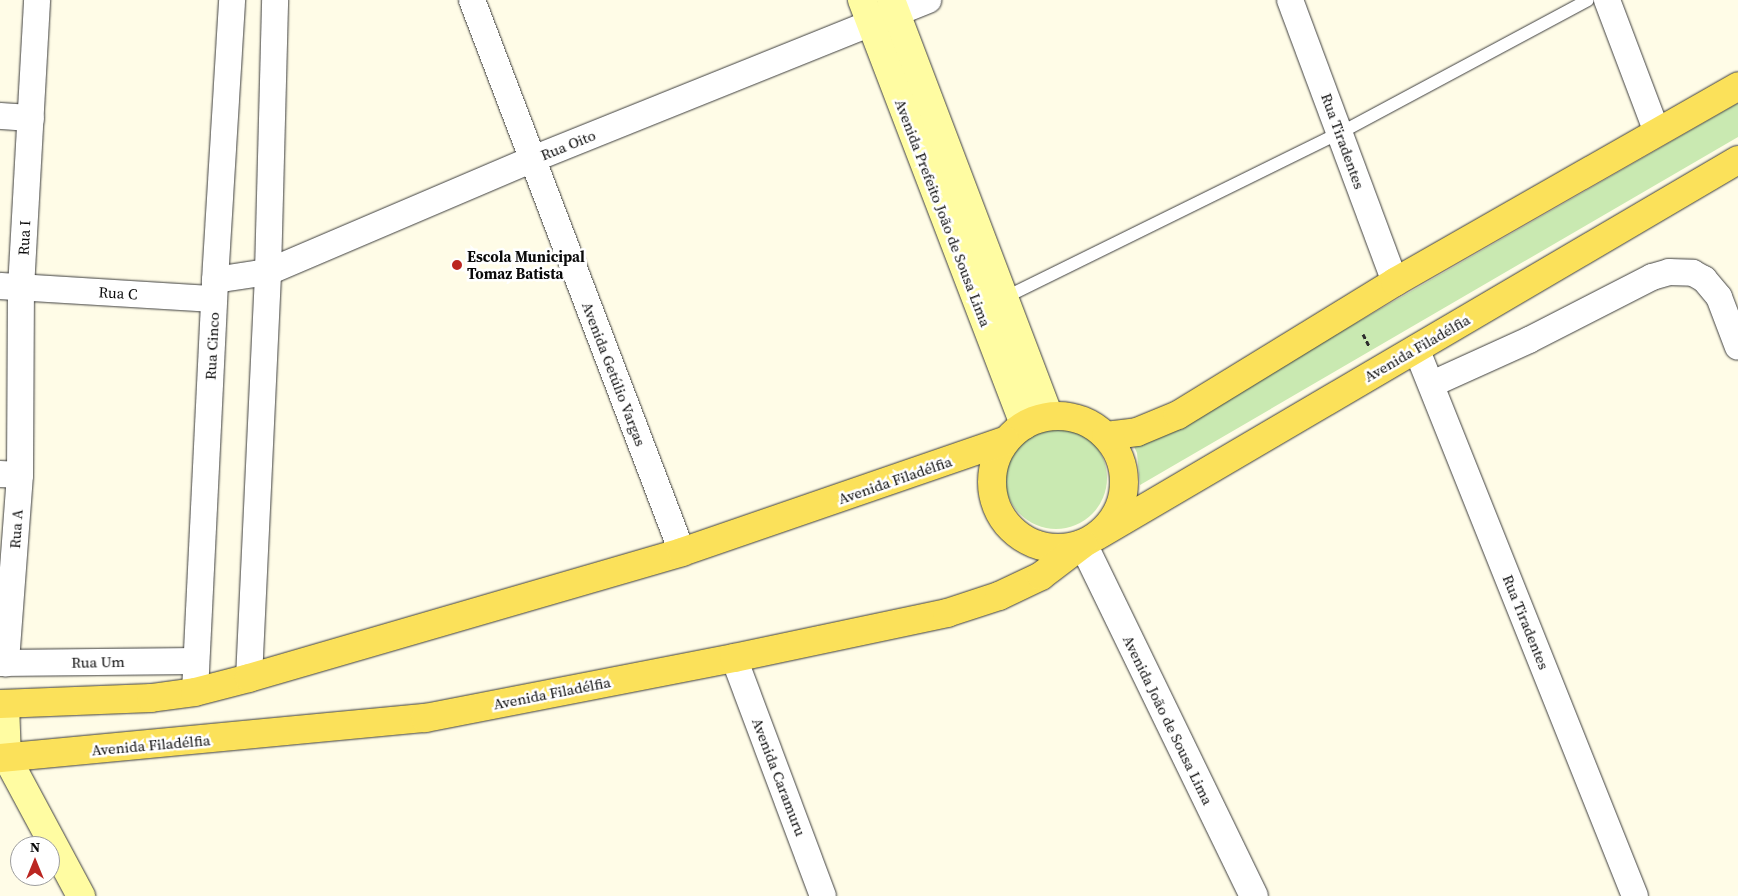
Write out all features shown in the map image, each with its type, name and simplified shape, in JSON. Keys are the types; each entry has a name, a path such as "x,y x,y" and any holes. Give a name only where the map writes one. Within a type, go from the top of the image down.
{"main road":[{"name":"Avenida Prefeito João de Sousa Lima","path":"893,6 1049,416"},
{"name":"Avenida Prefeito João de Sousa Lima","path":"866,12 1014,433"},
{"path":"1106,436 1136,432 1178,415 1395,282 1738,86"},
{"name":"Avenida Filadélfia","path":"3,758 425,718 734,658 947,613 999,596 1041,576 1090,540 1738,160"},
{"path":"1049,416 1070,417 1089,424 1106,436 1117,452 1123,469 1124,488 1120,507 1090,540 1062,549 1040,547 1020,538 1004,523 994,503 990,482 995,460 1014,433 1049,416"},
{"name":"Avenida Filadélfia","path":"3,704 151,698 195,692 249,678 682,552 1014,433"},
{"path":"3,704 3,758 81,896"}],"street":[{"name":"Rua I","path":"10,475 10,287 31,118 37,0"},
{"name":"Rua Cinco","path":"195,692 214,290 232,0"},
{"path":"249,678 268,272 275,0"},
{"name":"Avenida Getúlio Vargas","path":"472,0 682,552"},
{"path":"893,6 928,0"},
{"name":"Rua Tiradentes","path":"1290,0 1395,282"},
{"path":"1606,1 1657,132"},
{"name":"Rua Oito","path":"214,290 268,272 533,160 866,12 893,6"},
{"path":"0,116 31,118"},
{"path":"1432,384 1529,340 1652,277 1680,271 1704,279 1719,297 1738,347"},
{"name":"Rua C","path":"10,287 214,290"},
{"name":"Rua Tiradentes","path":"1416,348 1635,896"},
{"name":"Rua A","path":"3,663 10,475"},
{"name":"Avenida João de Sousa Lima","path":"1090,540 1254,896"},
{"name":"Avenida Caramuru","path":"734,658 823,896"},
{"name":"Rua Um","path":"3,663 196,661"}],"lane":[{"path":"1004,298 1606,1"}],"path":[{"path":"1350,310 1382,369"}],"green space":[{"path":"1738,103 1738,137 1140,485 1137,453 1131,440 1163,434"},
{"path":"1056,427 1075,431 1092,442 1103,459 1107,478 1103,497 1092,514 1075,525 1056,529 1037,525 1020,514 1009,497 1005,478 1009,459 1020,442 1037,431"}],"place":[{"name":"Escola Municipal Tomaz Batista","path":"457,265"}]}
